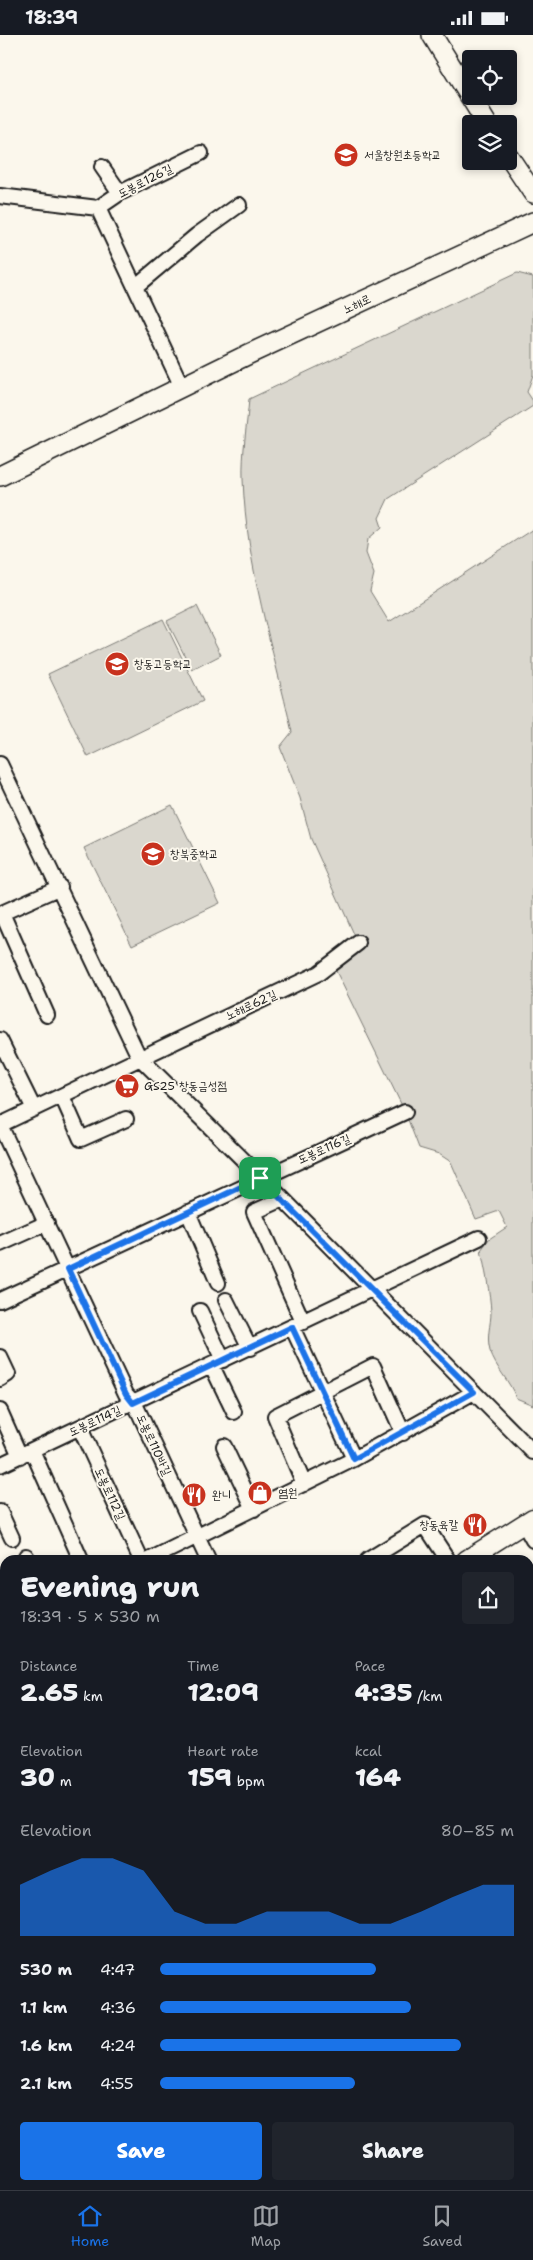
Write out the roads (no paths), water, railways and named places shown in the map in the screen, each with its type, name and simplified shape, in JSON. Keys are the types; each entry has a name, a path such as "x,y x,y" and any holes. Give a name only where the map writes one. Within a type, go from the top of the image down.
{"main road":[{"path":"432,35 481,115"},
{"path":"517,169 533,193"},
{"name":"노해로","path":"0,476 182,387 533,222"}],"street":[{"name":"도봉로126길","path":"98,208 120,193 201,153"},
{"path":"102,167 120,193"},
{"path":"0,196 98,208 182,387"},
{"path":"135,287 197,235 239,205"},
{"path":"0,764 139,1057 283,1199 533,1452"},
{"path":"47,1015 2,913 60,887"},
{"name":"노해로62길","path":"0,1125 139,1057 319,973 358,943"},
{"path":"0,1039 34,1109"},
{"path":"62,1095 81,1139 126,1119"},
{"name":"도봉로116길","path":"0,1300 406,1112"},
{"name":"도봉로110바길","path":"0,1125 126,1394 133,1403 206,1555"},
{"path":"283,1199 254,1212 323,1392 354,1459"},
{"path":"188,1212 218,1283"},
{"path":"0,1244 46,1223"},
{"path":"372,1289 479,1238"},
{"name":"도봉로114길","path":"0,1465 372,1289"},
{"path":"226,1300 250,1348"},
{"path":"200,1311 234,1412"},
{"path":"0,1357 8,1374 0,1379"},
{"path":"304,1484 275,1416 373,1366 403,1433"},
{"path":"159,1555 354,1459 474,1392"},
{"path":"0,1411 26,1453 78,1555"},
{"name":"도봉로112길","path":"80,1428 139,1555"},
{"path":"224,1446 254,1509"},
{"path":"0,1512 12,1539"},
{"path":"479,1555 528,1521 533,1540"},
{"path":"376,1555 426,1525 445,1555"}],"place":[{"name":"서울창원초등학교","path":"346,155"},
{"name":"창동고등학교","path":"117,664"},
{"name":"창북중학교","path":"153,854"},
{"name":"GS25 창동금성점","path":"127,1086"},
{"name":"염원","path":"260,1493"},
{"name":"완니","path":"194,1495"},
{"name":"창동육칼","path":"475,1525"}]}
